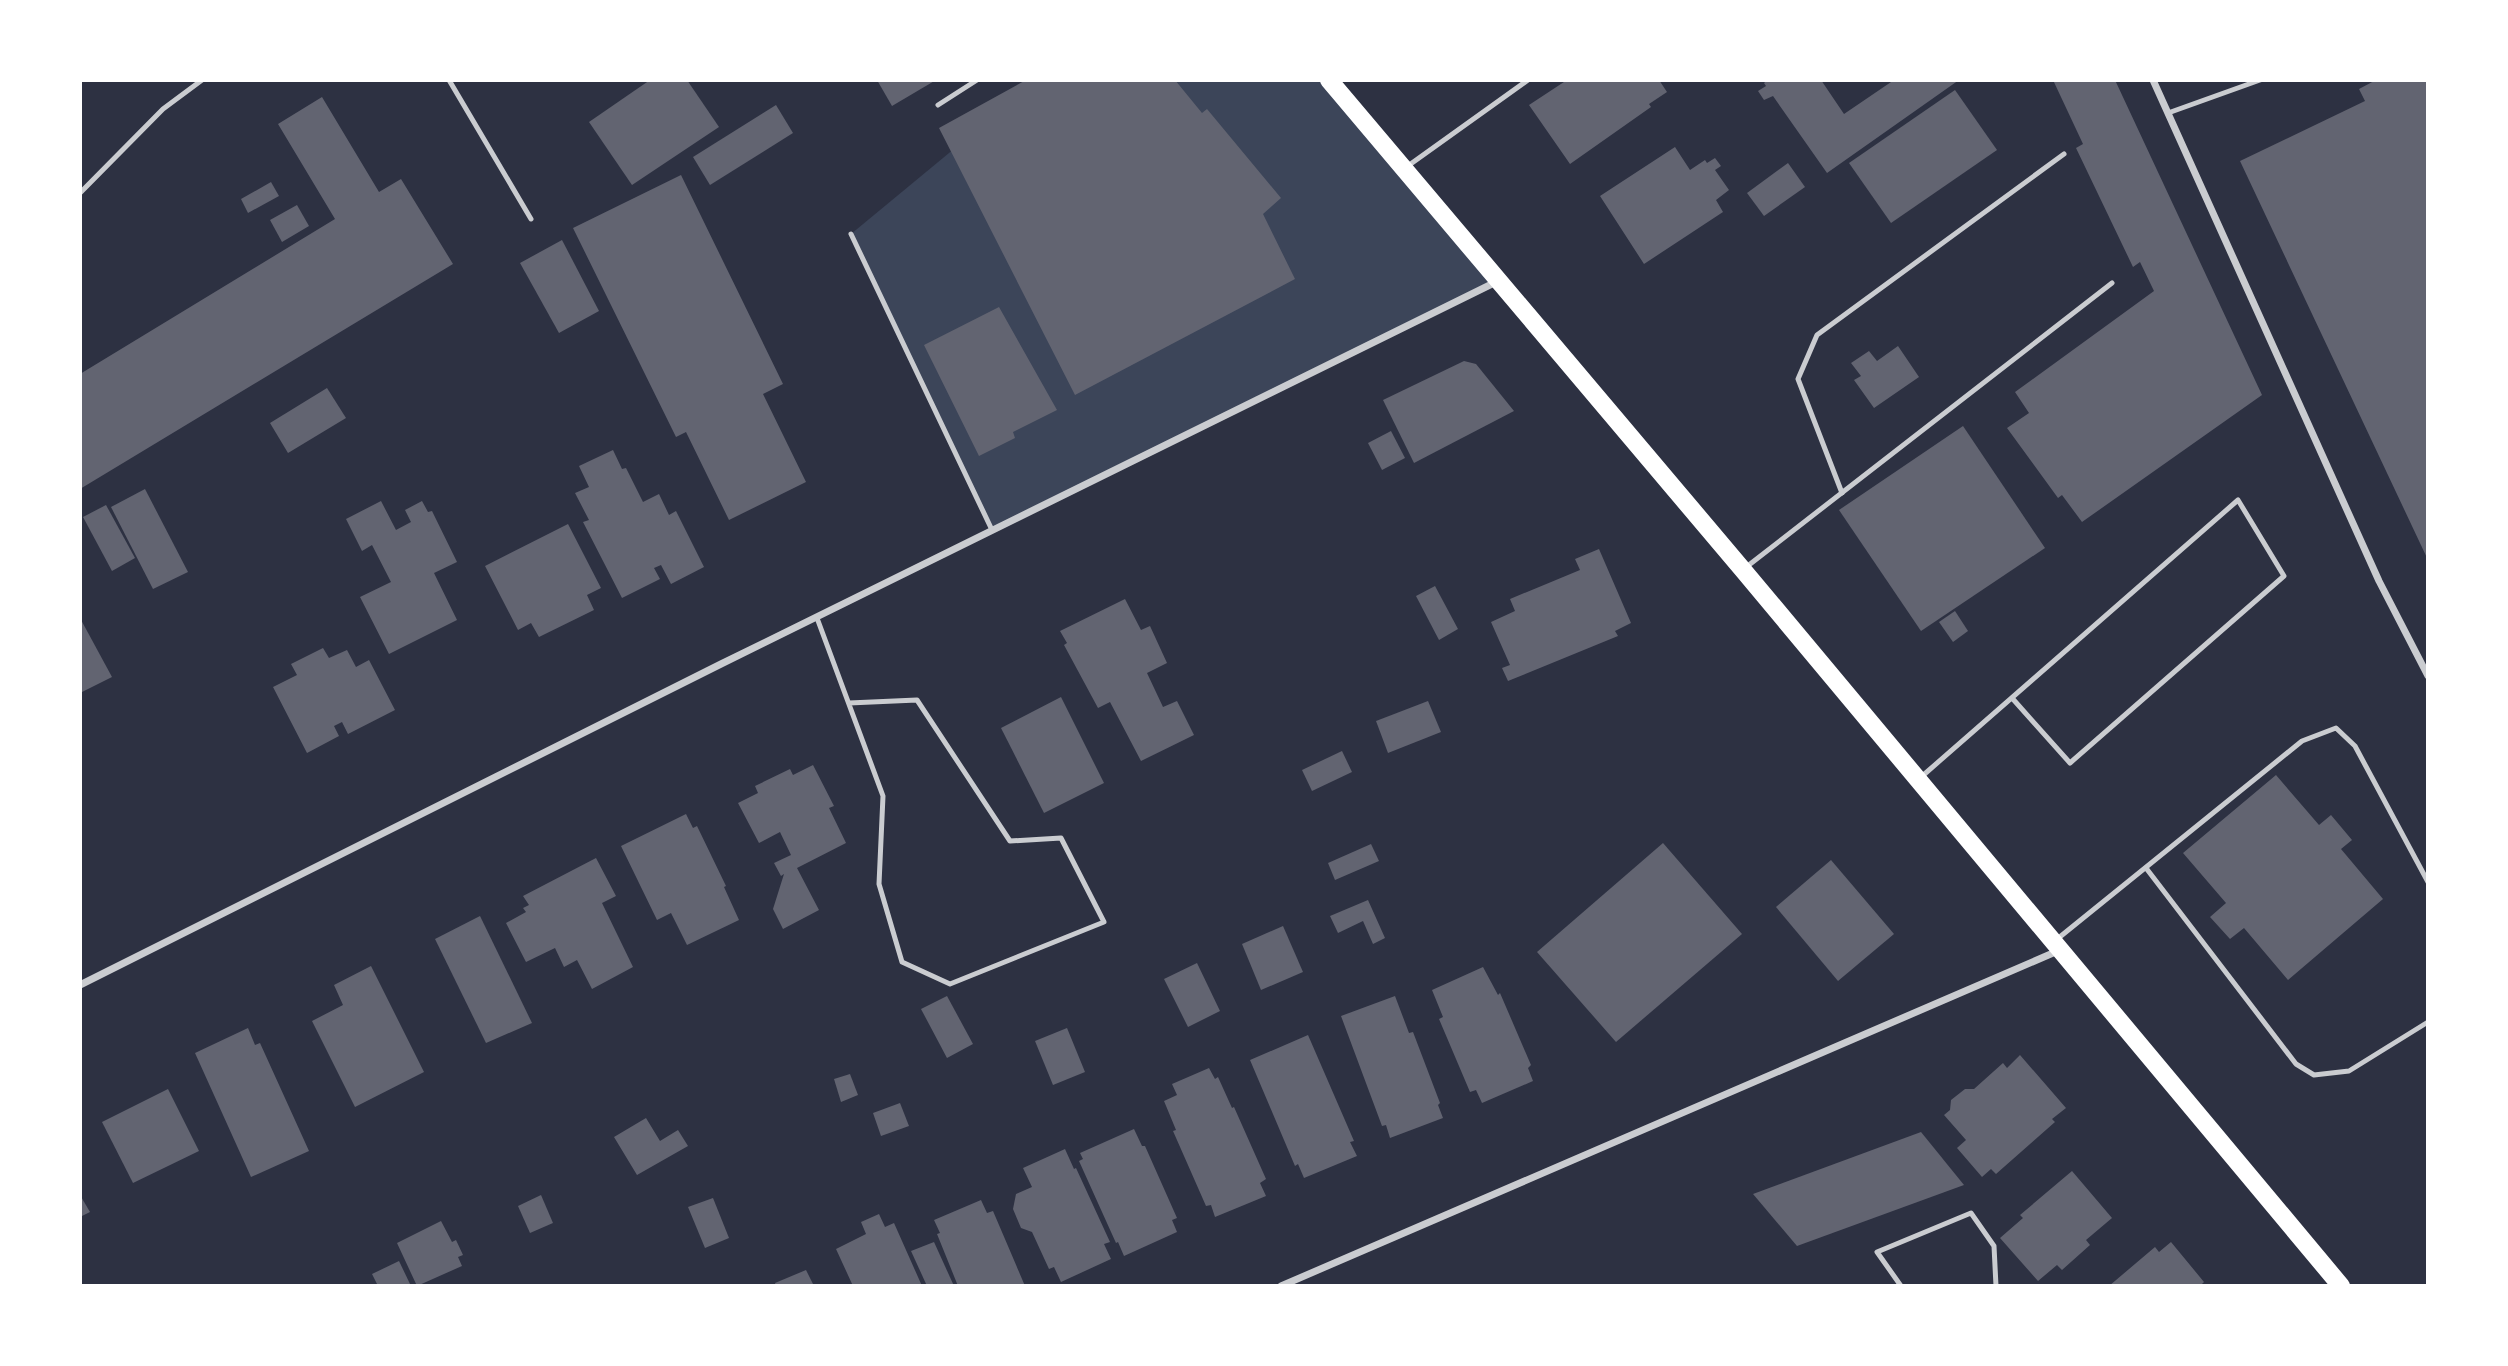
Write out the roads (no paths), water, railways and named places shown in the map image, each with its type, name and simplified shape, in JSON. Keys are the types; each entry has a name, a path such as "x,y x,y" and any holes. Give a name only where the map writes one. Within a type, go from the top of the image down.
{"main road":[{"path":"1329,80 1743,569 2341,1286"}],"street":[{"path":"2153,80 2379,581 2427,676"},
{"path":"80,985 1498,280"},
{"path":"1281,1286 2057,946"}],"lane":[{"path":"80,194 163,109 202,80"},
{"path":"449,80 531,219"},
{"path":"938,105 977,80"},
{"path":"1404,169 1528,80"},
{"path":"2168,113 2260,80"},
{"path":"1842,493 1798,379 1817,335 2064,154"},
{"path":"851,234 992,530"},
{"path":"1743,569 2112,283"},
{"path":"1918,779 2238,500 2284,576 2070,763 2012,698"},
{"path":"817,618 883,796 879,884 902,962 950,984 1104,922 1061,838 1010,841 917,700 849,703"},
{"path":"2057,946 2146,868 2302,741 2336,728 2355,746 2427,882"},
{"path":"2146,868 2296,1064 2314,1075 2349,1071 2427,1021"},
{"path":"1901,1286 1877,1252 1971,1213 1994,1246 1996,1286"}]}
